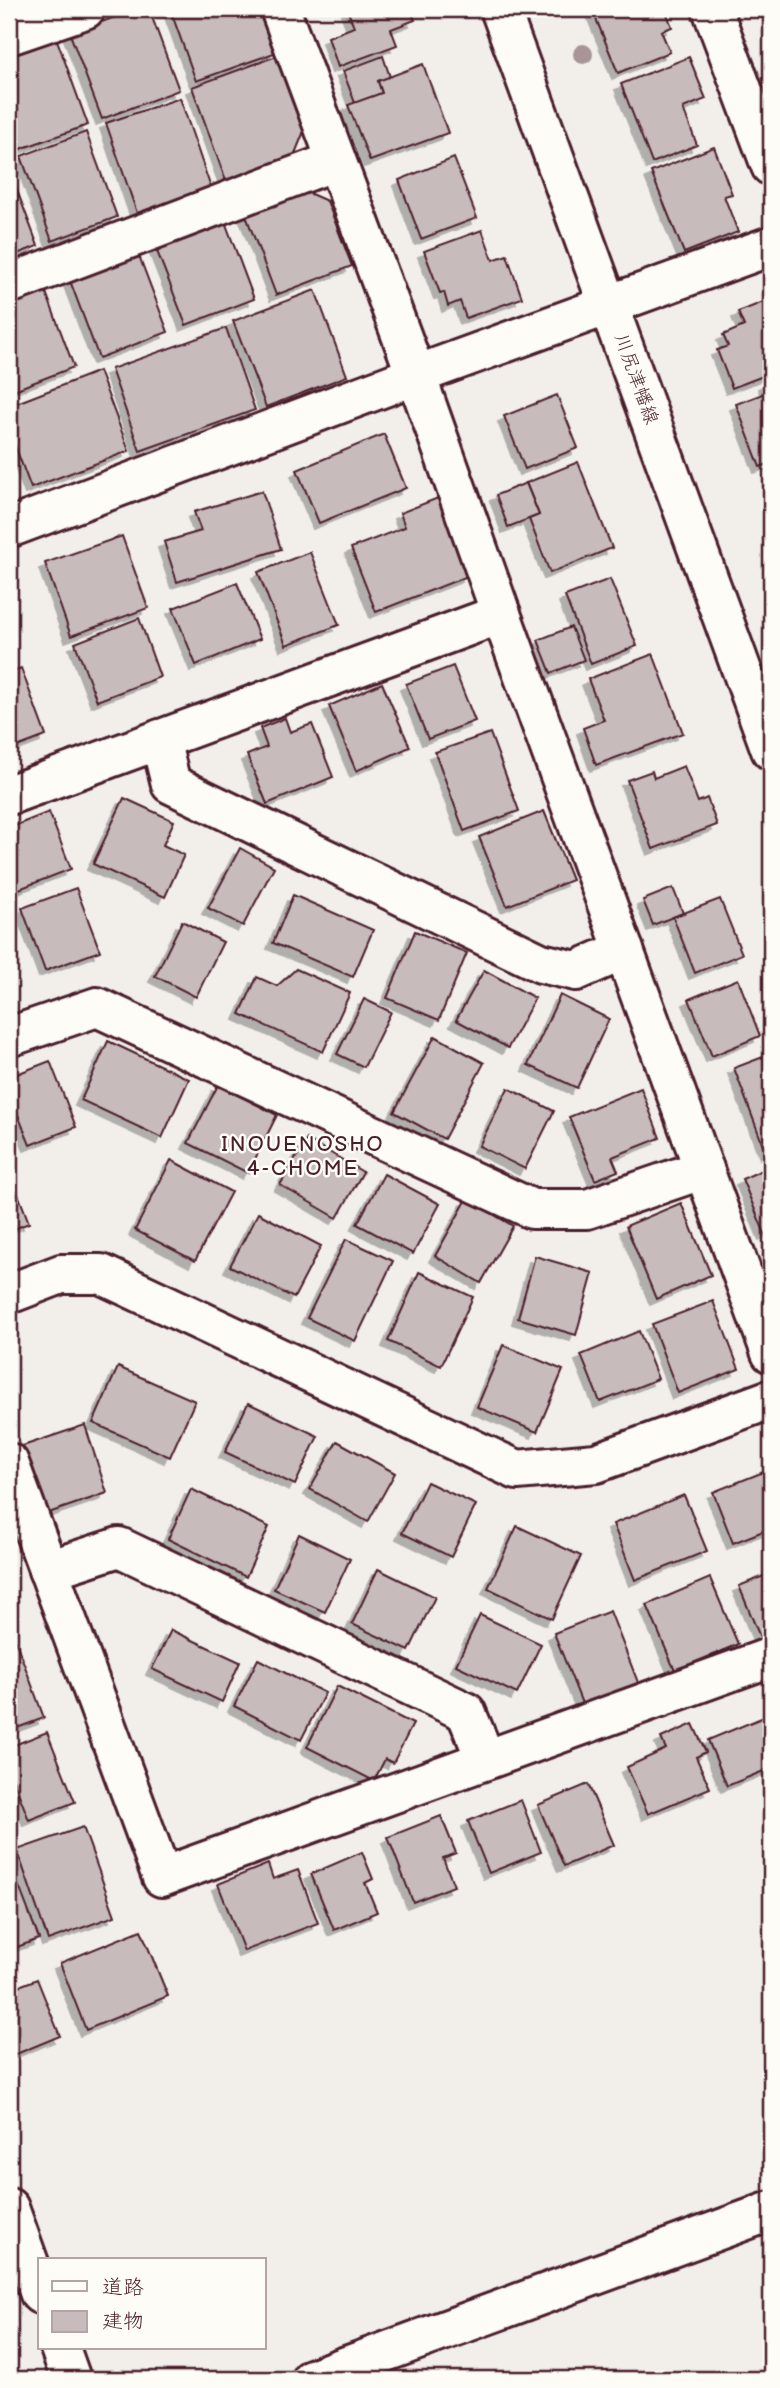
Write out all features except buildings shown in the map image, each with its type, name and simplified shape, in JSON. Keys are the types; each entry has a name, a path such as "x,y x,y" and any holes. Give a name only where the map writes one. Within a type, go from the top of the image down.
{"street":[{"path":"9,34 85,9"},
{"path":"280,9 416,375 771,1353"},
{"name":"川尻津幡線","path":"500,9 771,750"},
{"path":"721,11 771,166"},
{"path":"9,284 335,161"},
{"path":"9,528 416,375 771,246"},
{"path":"9,795 501,614"},
{"path":"160,739 171,784 541,963 576,971 624,950"},
{"path":"9,1037 97,1007 532,1209 587,1209 704,1169"},
{"path":"9,1294 61,1274 101,1274 517,1470 596,1463 771,1399"},
{"path":"9,1463 162,1877 771,1657"},
{"path":"48,1570 120,1548 466,1712 486,1760"},
{"path":"9,2208 38,2288"},
{"path":"311,2379 771,2211"},
{"path":"61,2350 71,2379"}],"district":[{"name":"INOUENOSHO 4-CHOME","path":"303,1156"}]}
